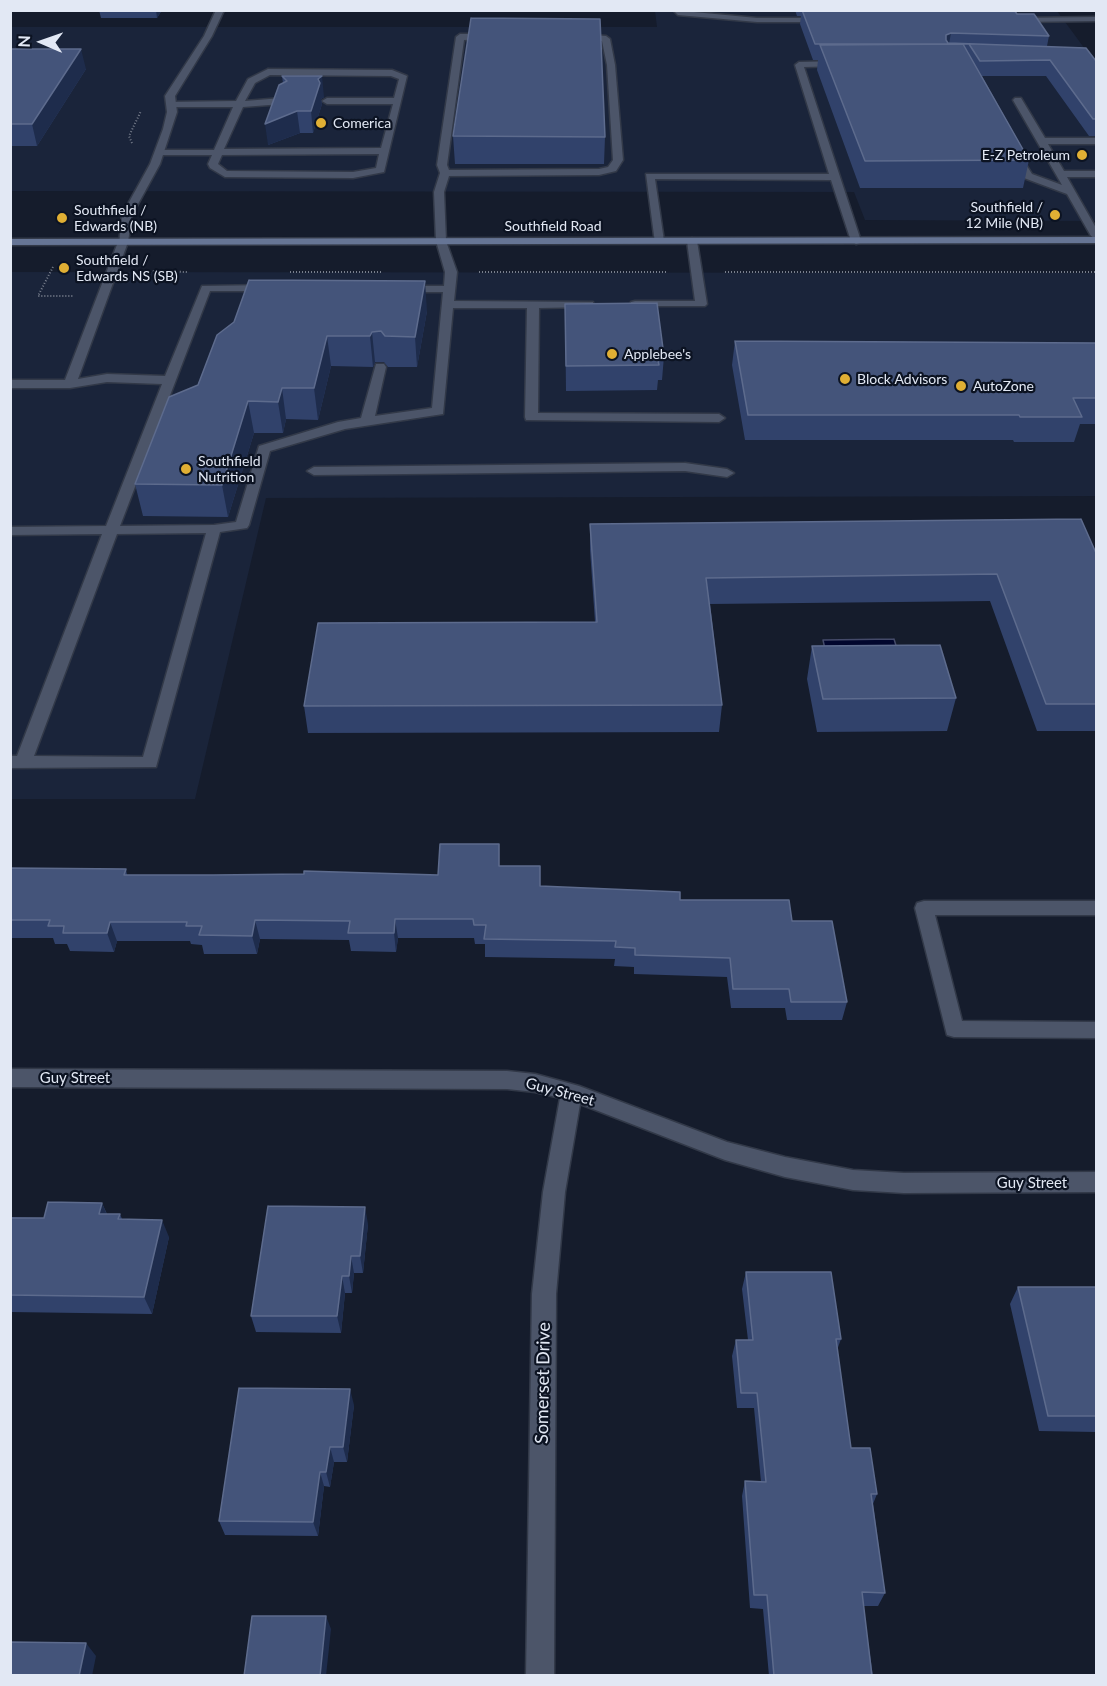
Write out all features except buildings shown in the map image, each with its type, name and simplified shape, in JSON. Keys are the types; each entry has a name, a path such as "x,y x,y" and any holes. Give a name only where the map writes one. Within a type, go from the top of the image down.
{"main road":[{"name":"Southfield Road","path":"10,242 856,242 1096,238"}],"street":[{"path":"70,384 123,242 127,215 159,153 172,112 170,96 178,80 208,36 220,10"},
{"path":"677,10 678,13 757,20 831,20"},
{"path":"1006,20 1096,20"},
{"path":"10,531 214,529 242,525 264,449 343,425 438,411 451,272 441,241 440,192 445,173 442,165 460,38 506,37"},
{"path":"445,173 599,172 612,169 618,160 611,65 606,39 564,37"},
{"path":"848,63 799,65 856,242"},
{"path":"267,72 392,73 404,78 397,101 380,170 370,174 337,176 225,174 214,168 213,164 218,152 251,81 267,72"},
{"path":"1018,100 1096,238"},
{"path":"171,104 239,104 282,101"},
{"path":"327,101 397,101"},
{"path":"1042,141 1096,141"},
{"path":"1010,146 1028,176 1071,192"},
{"path":"159,153 385,151"},
{"path":"1060,174 1096,174"},
{"path":"659,241 651,176 836,177"},
{"path":"448,305 701,304 692,241"},
{"path":"214,529 150,763 17,762 206,288 287,288"},
{"path":"391,289 449,289"},
{"path":"533,304 531,417 719,418"},
{"path":"367,421 380,367"},
{"path":"10,384 70,384 107,378 170,380"},
{"path":"314,471 685,467 727,473"},
{"path":"1096,908 924,908 954,1029 1096,1030"},
{"name":"Guy Street","path":"10,1078 507,1080 535,1083 572,1092 725,1151 785,1167 853,1180 904,1183 1096,1182"},
{"name":"Somerset Drive","path":"540,1676 544,1294 554,1192 572,1092"}],"path":[{"path":"54,264 38,296 73,296"},
{"path":"725,272 1096,272"}],"shaded area":[{"path":"655,11 1057,11 1096,64 1096,221 865,220 854,192 11,191 10,27 657,27"},
{"path":"11,272 1096,273 1096,496 266,498 195,799 11,799"},
{"path":"894,639 901,662 828,663 823,640"}],"place":[{"name":"Comerica","path":"321,123"},
{"name":"E-Z Petroleum","path":"1082,155"},
{"name":"Southfield / 12 Mile (NB)","path":"1055,215"},
{"name":"Southfield / Edwards (NB)","path":"62,218"},
{"name":"Southfield / Edwards NS (SB)","path":"64,268"},
{"name":"Applebee's","path":"612,354"},
{"name":"Block Advisors","path":"845,379"},
{"name":"AutoZone","path":"961,386"},
{"name":"Southfield Nutrition","path":"186,469"}]}
